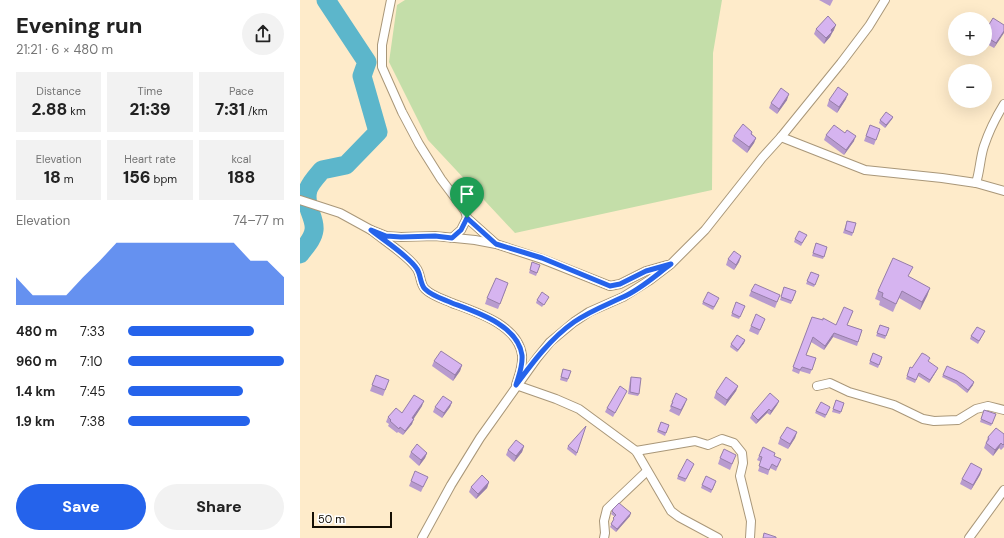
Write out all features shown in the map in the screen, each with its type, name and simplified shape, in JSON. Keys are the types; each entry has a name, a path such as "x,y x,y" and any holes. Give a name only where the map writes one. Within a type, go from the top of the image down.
{"street":[{"path":"391,0 382,45 382,67 402,112 419,144 441,179 465,210 467,218 496,244"},
{"path":"422,538 451,485 480,438 516,385 537,358 560,333 589,312 635,290 671,264 705,230 762,158 841,63 869,26 885,0"},
{"path":"976,183 984,148 990,130 1004,104"},
{"path":"781,137 865,170 976,183 1004,191"},
{"path":"300,200 340,213 371,230 386,236 435,236 476,240 496,244 542,258 610,286 620,284 646,271 671,264"},
{"path":"452,238 461,230 467,218"},
{"path":"371,230 407,258 417,270 424,288 434,296 483,315 510,332 518,343 522,355 521,370 516,385"},
{"path":"817,386 830,383 849,392 894,405 923,418 934,421 958,420 976,409 988,406 1004,410"},
{"path":"516,385 556,399 579,410 636,451 671,512 678,518 718,538"},
{"path":"636,451 696,441 708,445 722,440 734,443 742,452 743,463 740,476 752,521 750,538"},
{"path":"604,538 604,520 607,510 647,471"},
{"path":"969,538 1004,490"}],"green space":[{"path":"405,0 722,0 713,53 712,190 515,233 428,140 389,62 397,5"}],"building":[{"path":"828,16 836,25 826,38 816,29"},
{"path":"993,18 1004,25 1004,31 996,43 992,40"},
{"path":"838,87 848,94 839,107 829,100"},
{"path":"781,88 789,94 779,109 771,103"},
{"path":"886,112 893,117 886,125 880,120"},
{"path":"743,124 756,138 749,147 734,136"},
{"path":"834,125 845,133 847,130 856,136 846,150 826,135"},
{"path":"870,125 880,129 876,140 866,136"},
{"path":"847,221 856,223 853,233 845,230"},
{"path":"799,231 807,235 802,243 795,239"},
{"path":"816,243 827,247 824,257 813,253"},
{"path":"734,251 741,256 736,265 728,259"},
{"path":"893,258 913,267 908,276 930,288 922,302 902,291 896,304 882,297 883,293 878,291"},
{"path":"532,262 540,265 537,273 530,270"},
{"path":"811,272 819,275 815,285 807,281"},
{"path":"496,278 508,283 500,304 487,298"},
{"path":"755,284 780,295 777,302 751,291"},
{"path":"784,287 796,291 792,301 781,297"},
{"path":"542,292 549,297 544,305 537,300"},
{"path":"708,292 719,298 714,307 703,302"},
{"path":"736,302 745,306 740,317 732,313"},
{"path":"844,307 853,311 847,325 862,330 858,342 834,333 825,346 813,337 806,355 816,358 812,370 802,367 800,370 793,367 812,317 823,320 823,318 836,325"},
{"path":"756,314 765,319 760,330 751,326"},
{"path":"880,325 889,328 886,336 877,333"},
{"path":"977,327 985,331 979,341 971,336"},
{"path":"737,335 745,340 738,350 731,344"},
{"path":"441,351 462,365 455,375 434,361"},
{"path":"873,353 882,357 879,365 870,361"},
{"path":"922,353 930,358 928,361 938,368 930,380 919,373 916,380 907,376 910,367 912,368"},
{"path":"947,366 964,374 974,382 968,390 957,381 943,375"},
{"path":"563,369 571,371 568,379 561,377"},
{"path":"376,375 389,380 385,390 372,385"},
{"path":"631,377 641,378 639,394 630,392"},
{"path":"726,377 738,386 727,400 716,392"},
{"path":"620,386 627,391 615,413 607,408"},
{"path":"676,393 687,399 681,410 671,406"},
{"path":"770,393 779,401 771,411 769,409 758,420 752,414"},
{"path":"414,395 424,401 405,431 400,427 399,429 390,421 391,420 388,417 396,408 402,413"},
{"path":"443,396 452,402 444,413 435,407"},
{"path":"836,400 844,403 841,412 833,409"},
{"path":"821,402 830,407 826,415 816,411"},
{"path":"984,410 996,414 992,424 981,419"},
{"path":"661,422 669,425 666,433 658,430"},
{"path":"586,426 577,453 568,446"},
{"path":"787,427 797,432 790,444 780,438"},
{"path":"996,428 1004,434 1004,444 1003,445 1001,443 995,450 986,443 989,439 988,437"},
{"path":"516,440 524,446 516,456 508,450"},
{"path":"417,444 427,453 421,460 411,452"},
{"path":"763,447 775,453 774,456 781,459 777,467 772,464 769,470 759,466 762,457 759,456"},
{"path":"724,449 736,455 732,464 720,458"},
{"path":"687,459 694,464 686,479 678,476"},
{"path":"971,463 982,469 973,485 962,479"},
{"path":"415,471 428,477 423,487 411,481"},
{"path":"482,475 489,482 478,494 471,487"},
{"path":"706,476 716,481 712,490 702,485"},
{"path":"619,503 631,513 617,529 611,524 616,515 612,511"},
{"path":"764,533 776,537 776,538 763,538"}],"waterway":[{"path":"300,254 310,240 314,230 307,201 310,185 322,170 346,165 378,132 362,76 367,62 326,0"}],"route":[{"path":"467,218 496,244 542,258 610,286 620,284 646,271 671,264 635,290 589,312 574,322 550,342 516,385 521,370 522,355 518,343 510,332 483,315 434,296 424,288 417,270 407,258 371,230 386,236 435,236 452,238 461,230 467,218"}]}
